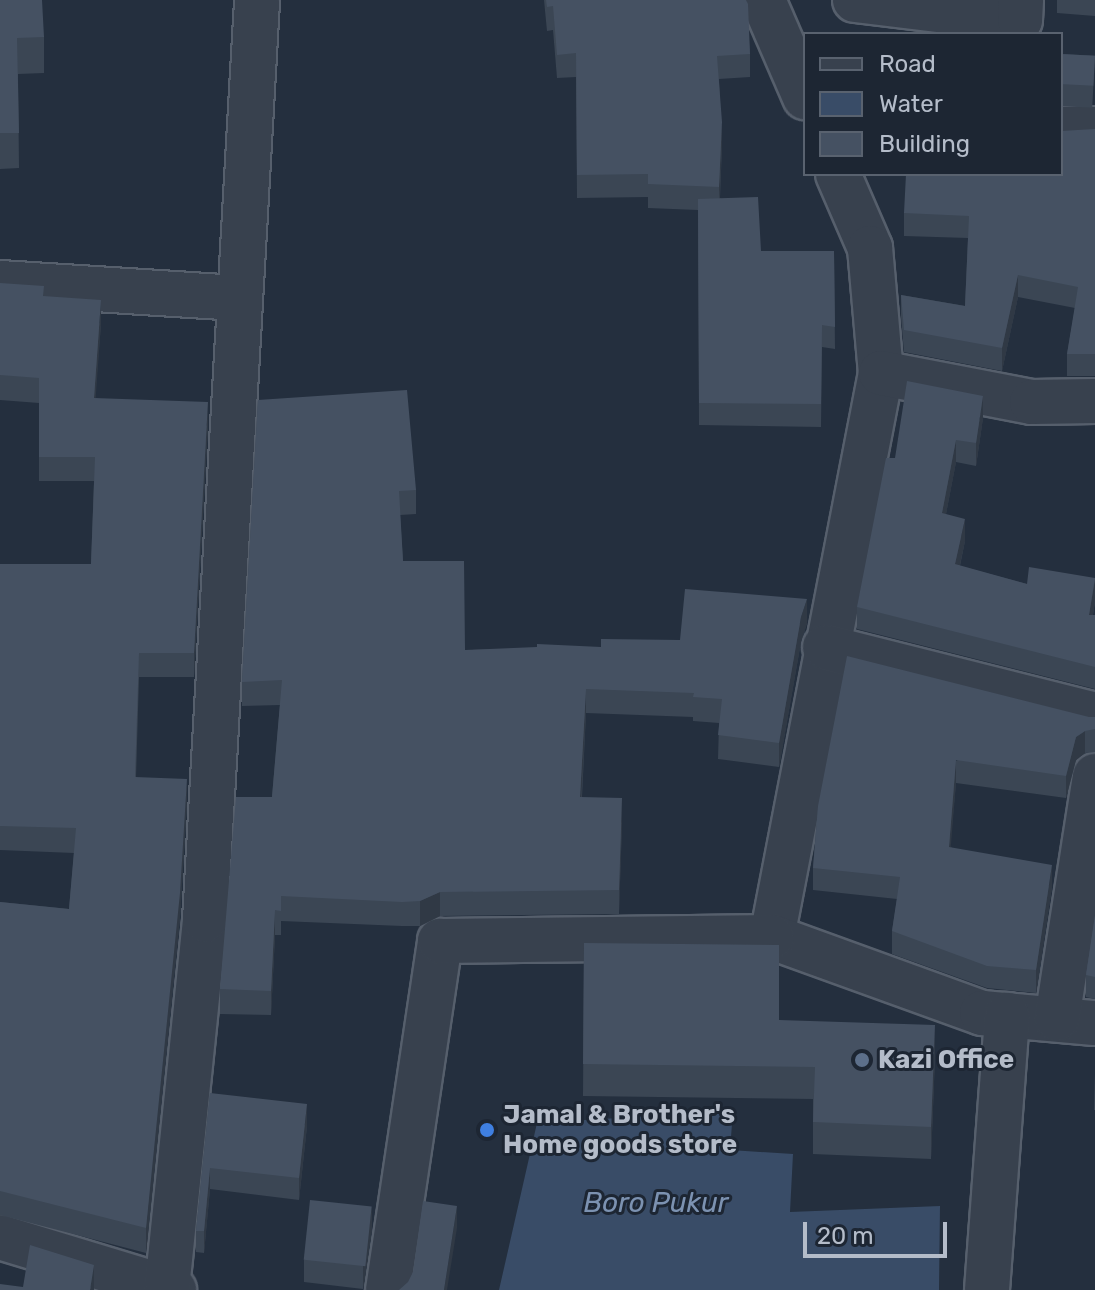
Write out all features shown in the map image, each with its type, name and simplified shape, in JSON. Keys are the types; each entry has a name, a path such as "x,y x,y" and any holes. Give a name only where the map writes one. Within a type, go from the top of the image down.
{"street":[{"path":"0,1237 171,1289 205,920 257,0"},
{"path":"763,0 803,92"},
{"path":"855,0 1004,17"},
{"path":"1063,129 1095,129"},
{"path":"772,937 825,647 881,373 870,248 839,176"},
{"path":"0,283 240,298"},
{"path":"881,373 1032,402 1095,401"},
{"path":"825,647 1095,715"},
{"path":"388,1290 440,941 772,937 982,1013 1076,1021 1095,776"},
{"path":"987,1290 1007,1015"}],"water":[{"name":"Boro Pukur","path":"733,1111 730,1150 793,1154 790,1212 940,1206 939,1290 499,1290 537,1123"}],"building":[{"path":"0,0 42,0 44,37 17,38 19,133 0,133"},
{"path":"546,0 746,0 750,54 717,56 722,122 719,187 648,184 648,174 577,175 576,53 557,55 553,6 547,7"},
{"path":"1063,54 1095,56 1093,86 1063,84"},
{"path":"1095,129 1095,354 1067,354 1078,287 1018,275 1002,348 904,330 901,295 965,306 969,216 904,213 906,176 1063,176 1063,131"},
{"path":"758,197 761,251 834,251 835,327 822,325 821,404 699,403 698,199"},
{"path":"0,283 44,286 43,296 101,300 94,398 208,402 194,653 139,653 135,777 187,779 180,893 146,1228 0,1191 0,902 69,909 76,828 0,826 0,564 91,564 95,457 39,457 39,378 0,375"},
{"path":"907,381 983,396 976,443 956,440 942,513 965,519 955,564 1027,584 1029,567 1095,578 1089,615 1095,615 1095,667 857,607 886,458 895,458"},
{"path":"407,390 416,490 399,491 403,561 464,561 465,650 537,647 537,644 601,647 601,639 680,640 685,589 807,599 801,617 779,743 718,735 722,699 693,697 694,693 586,689 580,797 622,798 619,890 440,892 420,901 402,902 281,896 281,911 275,910 271,991 220,989 236,797 272,797 282,680 242,682 258,400"},
{"path":"847,656 1095,717 1095,729 1076,737 1066,776 956,760 949,847 1052,865 1036,970 987,966 892,931 900,877 813,868 818,806"},
{"path":"1095,915 1095,977 1086,975"},
{"path":"584,943 779,945 779,1020 935,1025 931,1127 813,1122 815,1067 583,1064"},
{"path":"210,1093 307,1104 299,1178 210,1168 204,1231 196,1231"},
{"path":"310,1200 372,1206 365,1266 304,1260"},
{"path":"423,1201 457,1206 444,1290 399,1290 413,1272"},
{"path":"30,1245 94,1265 90,1290 0,1290 0,1284 23,1287"}],"place":[{"name":"Kazi Office","path":"862,1060"},
{"name":"Jamal & Brother's Home goods store","path":"487,1130"}]}
